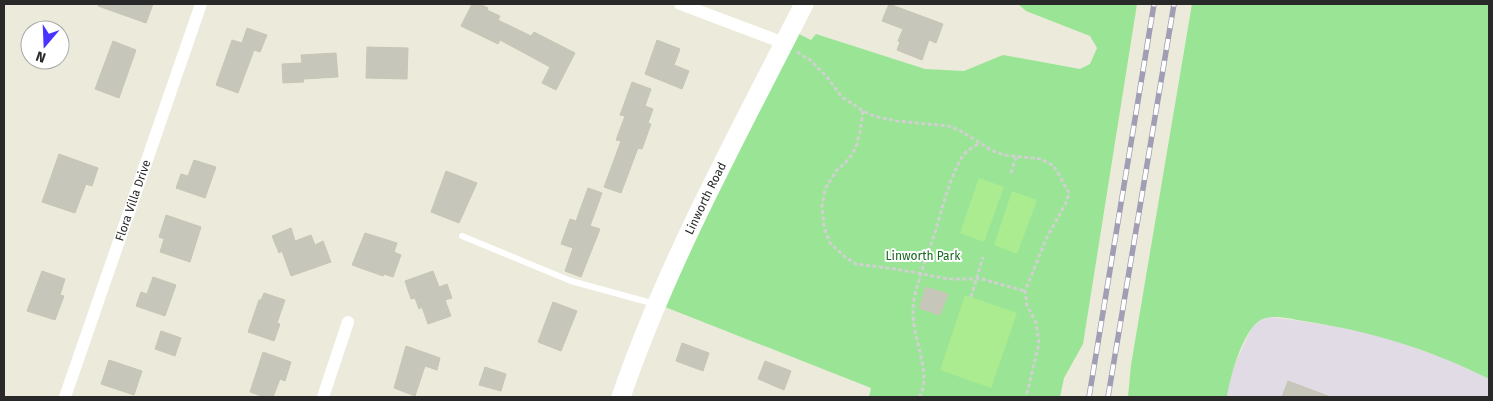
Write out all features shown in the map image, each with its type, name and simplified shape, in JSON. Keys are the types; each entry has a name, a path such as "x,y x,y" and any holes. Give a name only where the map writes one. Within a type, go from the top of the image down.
{"main road":[{"name":"Linworth Road","path":"621,397 656,304 712,187 804,4"}],"street":[{"name":"Flora Villa Drive","path":"65,397 201,4"},
{"path":"680,4 784,43"},
{"path":"323,397 348,322"}],"lane":[{"path":"462,236 571,282 656,304"}],"path":[{"path":"784,43 810,60 827,77 842,97 863,111 874,116 897,121 948,126 959,130 1004,155 1041,159 1054,166 1069,193 1066,203 1047,237 1025,291 1028,305 1036,323 1039,343 1026,397"},
{"path":"863,111 856,147 849,159 836,171 825,189 822,206 824,227 830,243 856,264 949,279 982,279 1025,291"},
{"path":"919,397 924,390 923,370 913,327 913,309 921,274 950,187 963,156 980,143"},
{"path":"1011,173 1016,157"},
{"path":"971,298 983,257"}],"shaded area":[{"path":"1271,317 1378,335 1452,361 1489,379 1489,397 1227,397 1229,382 1235,364 1251,329 1260,320"}],"green space":[{"name":"Linworth Park","path":"1018,4 1137,4 1083,344 1064,378 1060,397 869,397 871,388 660,305 797,33 811,40 816,34 925,69 964,71 1003,55 1080,69 1090,64 1097,48 1090,36 1026,11"},
{"path":"1192,4 1489,4 1489,379 1467,368 1399,342 1328,325 1269,317 1259,321 1247,335 1234,367 1227,397 1128,397 1131,365"},
{"path":"979,178 1004,187 984,242 960,233"},
{"path":"1012,191 1037,200 1017,254 994,245"},
{"path":"965,295 1017,313 991,388 940,370"}],"building":[{"path":"99,4 153,4 146,23 98,6"},
{"path":"472,4 480,4 488,8 487,10 500,16 498,20 531,36 534,32 575,53 556,90 542,83 550,67 500,40 498,44 461,26"},
{"path":"889,4 943,24 936,43 929,40 922,60 897,50 900,42 898,41 903,29 882,21"},
{"path":"247,28 267,35 260,52 254,50 238,93 216,85 232,40 242,43"},
{"path":"657,40 680,49 674,65 689,71 682,89 645,74"},
{"path":"113,41 136,50 119,98 95,89"},
{"path":"367,47 408,48 407,79 366,78"},
{"path":"336,53 338,77 303,79 304,82 283,83 282,64 302,63 301,55"},
{"path":"632,82 651,89 645,106 653,109 648,123 651,124 642,149 638,148 621,193 604,187 621,141 616,140 625,116 620,115"},
{"path":"59,154 98,168 92,186 86,184 75,213 42,202"},
{"path":"194,160 216,167 205,198 176,188 181,174 188,176"},
{"path":"446,171 477,183 459,223 431,212"},
{"path":"588,188 602,193 590,226 600,229 581,277 565,271 573,248 561,244 570,219 576,221"},
{"path":"166,215 201,227 190,262 160,252 164,239 159,237"},
{"path":"291,228 295,241 311,235 315,245 323,241 331,262 291,276 282,251 279,253 272,236"},
{"path":"365,233 397,243 394,252 401,255 393,277 384,274 383,276 352,265"},
{"path":"42,271 65,279 60,295 64,296 55,320 27,311"},
{"path":"433,271 439,287 447,284 452,298 445,300 451,316 428,324 422,307 419,309 415,298 411,299 405,281"},
{"path":"153,277 176,285 165,316 136,306 141,292 147,294"},
{"path":"926,287 948,294 940,315 919,308"},
{"path":"264,293 285,300 277,323 280,324 274,341 248,332 259,300 261,300"},
{"path":"553,302 577,311 561,351 538,342"},
{"path":"161,331 181,338 175,356 155,349"},
{"path":"682,343 709,353 703,371 676,361"},
{"path":"406,346 440,358 437,370 425,366 415,396 394,388"},
{"path":"263,352 291,362 285,381 280,379 273,397 264,397 250,392"},
{"path":"109,360 142,371 134,395 101,384"},
{"path":"765,361 791,371 784,390 758,379"},
{"path":"485,367 506,374 501,391 479,385"},
{"path":"1288,381 1328,396 1328,397 1282,397"}],"railway":[{"path":"1089,397 1154,4"},
{"path":"1108,397 1174,4"}]}
